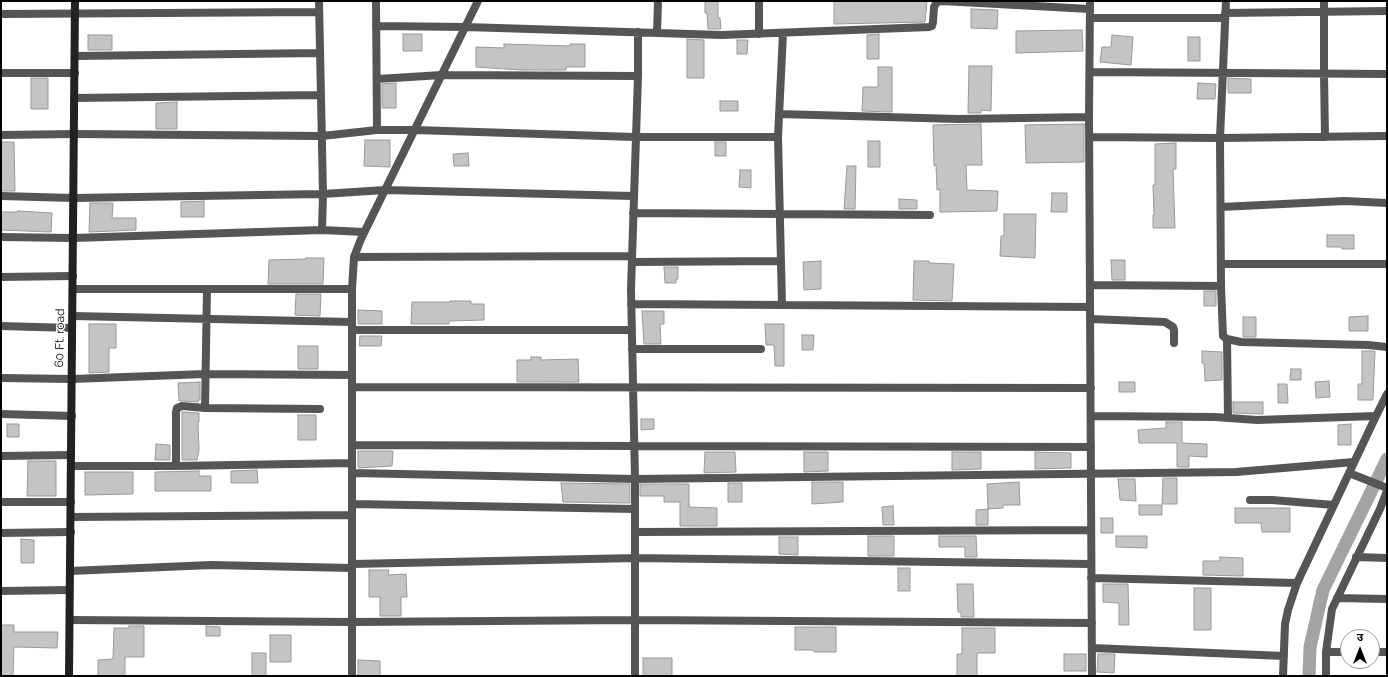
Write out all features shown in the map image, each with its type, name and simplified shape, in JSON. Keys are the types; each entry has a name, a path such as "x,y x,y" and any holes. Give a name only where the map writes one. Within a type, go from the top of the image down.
{"street":[{"name":"60 Ft. road","path":"69,676 75,1"},
{"path":"319,1 323,194 322,230"},
{"path":"376,1 377,130"},
{"path":"352,676 352,289 354,257 364,232 478,1"},
{"path":"657,33 658,1"},
{"path":"759,1 759,34"},
{"path":"376,26 466,27 722,35 759,34 928,27 932,26 934,7 937,2 942,1 1090,5 1089,117 1092,676"},
{"path":"1226,1 1220,138 1221,286 1223,330 1224,336 1227,339 1228,418"},
{"path":"1324,1 1325,137"},
{"path":"1,14 319,12"},
{"path":"1090,18 1225,16 1323,12 1387,12"},
{"path":"635,676 636,558 631,304 638,32"},
{"path":"782,305 778,137 783,32"},
{"path":"75,56 320,53"},
{"path":"1090,72 1387,74"},
{"path":"1,73 75,73"},
{"path":"377,79 442,75 638,76"},
{"path":"74,98 321,95"},
{"path":"779,114 958,119 1089,117"},
{"path":"1,135 74,134 322,136 377,130 415,130 635,137 778,137"},
{"path":"1090,137 1220,138 1387,136"},
{"path":"1,196 73,198 323,194 385,190 633,196"},
{"path":"1221,207 1345,202 1387,203"},
{"path":"633,213 930,215"},
{"path":"1,237 73,238 322,230 364,232"},
{"path":"354,257 632,259 781,262"},
{"path":"1221,264 1387,264"},
{"path":"1,277 73,276"},
{"path":"1090,285 1221,286"},
{"path":"73,289 352,289"},
{"path":"205,408 208,289"},
{"path":"631,304 1090,307"},
{"path":"73,316 352,322"},
{"path":"1091,319 1165,322 1173,327 1174,343"},
{"path":"1,326 72,328"},
{"path":"352,330 632,330"},
{"path":"1227,339 1241,342 1368,344 1387,347"},
{"path":"632,349 761,349"},
{"path":"1,378 72,380 205,374 352,376"},
{"path":"352,387 1091,388"},
{"path":"1283,676 1285,624 1297,583 1387,394"},
{"path":"176,466 176,412 177,408 182,406 205,408 320,409"},
{"path":"1,414 72,416"},
{"path":"1091,416 1228,418 1257,420 1376,416"},
{"path":"352,445 1091,447"},
{"path":"1,456 71,455"},
{"path":"353,473 635,479 1236,472 1354,462"},
{"path":"71,466 352,463"},
{"path":"1349,473 1387,488"},
{"path":"1326,676 1326,652 1332,609 1356,557 1384,509 1387,491"},
{"path":"1250,500 1272,500 1334,505"},
{"path":"1,502 71,502"},
{"path":"353,504 635,509"},
{"path":"71,517 352,515"},
{"path":"635,532 1091,530"},
{"path":"1,533 71,532"},
{"path":"1356,557 1387,558"},
{"path":"70,571 211,565 352,566 636,558 1091,564"},
{"path":"1091,578 1297,583"},
{"path":"1,591 70,590"},
{"path":"1337,598 1387,600"},
{"path":"70,620 352,622 635,620 1092,623"},
{"path":"1092,648 1284,656"},
{"path":"1326,652 1340,652"}],"building":[{"path":"705,1 718,1 718,18 720,18 721,29 708,29 707,13 705,13"},
{"path":"834,1 927,1 925,22 834,24"},
{"path":"971,9 998,10 997,29 971,28"},
{"path":"1082,30 1083,51 1016,53 1016,31"},
{"path":"403,34 422,34 422,51 403,51"},
{"path":"879,34 879,59 867,59 867,35"},
{"path":"88,35 112,35 112,50 88,50"},
{"path":"1112,35 1133,37 1131,65 1100,62 1102,47 1111,47"},
{"path":"1188,37 1200,37 1200,61 1188,61"},
{"path":"687,39 704,40 704,78 687,78"},
{"path":"737,40 748,40 747,54 737,54"},
{"path":"504,44 570,46 570,44 585,44 585,67 566,67 566,70 520,70 476,67 476,47 504,48"},
{"path":"969,66 992,66 991,111 981,110 981,113 968,113"},
{"path":"878,67 892,67 892,112 862,111 863,87 878,87"},
{"path":"31,78 48,78 48,109 31,109"},
{"path":"1228,78 1251,79 1251,93 1228,93"},
{"path":"396,83 396,108 382,108 382,84"},
{"path":"1198,83 1216,84 1215,99 1197,99"},
{"path":"720,101 738,101 738,111 720,111"},
{"path":"177,102 177,129 156,129 156,103"},
{"path":"981,124 982,165 966,165 967,190 998,191 997,211 940,212 940,189 937,190 936,165 934,166 933,125"},
{"path":"1084,124 1084,162 1026,163 1025,125"},
{"path":"365,140 390,140 390,167 364,166"},
{"path":"868,141 880,141 880,167 868,167"},
{"path":"1,142 14,142 15,191 1,191"},
{"path":"715,142 726,142 726,156 715,156"},
{"path":"1176,143 1176,169 1173,169 1175,228 1153,228 1155,144"},
{"path":"468,153 469,166 454,166 453,154"},
{"path":"847,166 856,166 855,209 844,209"},
{"path":"740,170 751,170 751,188 739,187"},
{"path":"1052,193 1067,193 1067,212 1051,212"},
{"path":"899,199 917,200 917,209 899,209"},
{"path":"204,201 204,217 181,217 181,202"},
{"path":"90,203 113,203 112,218 136,218 136,230 89,232"},
{"path":"18,211 52,213 51,232 1,230 1,212"},
{"path":"1004,214 1036,214 1035,258 1000,256 1001,236 1004,236"},
{"path":"1327,235 1354,235 1354,249 1327,247"},
{"path":"324,258 323,284 268,284 269,260"},
{"path":"1111,260 1125,260 1125,280 1112,280"},
{"path":"821,261 821,289 804,290 803,262"},
{"path":"914,261 954,264 952,301 913,300"},
{"path":"664,267 678,267 678,279 676,279 676,283 665,283"},
{"path":"1204,291 1216,291 1216,306 1204,306"},
{"path":"296,294 321,294 320,316 295,315"},
{"path":"471,301 471,304 484,304 484,320 449,321 449,324 411,324 412,302"},
{"path":"358,310 382,311 382,324 358,324"},
{"path":"642,311 664,311 664,324 660,324 661,344 644,344"},
{"path":"1368,316 1368,331 1349,331 1349,317"},
{"path":"1243,317 1256,317 1256,337 1243,337"},
{"path":"89,324 116,324 116,348 109,348 109,372 89,373"},
{"path":"765,324 784,324 784,366 775,366 774,345 766,345"},
{"path":"802,335 814,335 813,350 802,350"},
{"path":"360,336 382,336 381,346 359,346"},
{"path":"298,346 318,346 318,369 298,369"},
{"path":"1202,351 1222,352 1222,380 1205,381"},
{"path":"1362,351 1375,351 1373,400 1358,400 1358,384 1362,384"},
{"path":"531,357 541,357 541,360 578,359 579,382 517,382 517,360 531,360"},
{"path":"1291,369 1301,369 1301,380 1290,380"},
{"path":"1329,381 1330,397 1316,398 1315,382"},
{"path":"200,382 200,400 198,400 198,402 179,401 178,383"},
{"path":"1119,382 1135,382 1135,392 1119,392"},
{"path":"1278,384 1287,384 1288,403 1278,403"},
{"path":"1233,402 1263,402 1263,414 1233,413"},
{"path":"182,412 199,413 199,450 197,460 182,460"},
{"path":"298,415 316,415 316,440 298,440"},
{"path":"641,419 654,419 654,429 641,430"},
{"path":"1166,422 1182,422 1182,443 1207,444 1207,457 1189,456 1189,467 1177,467 1177,443 1139,443 1138,430 1166,428"},
{"path":"7,424 19,424 19,437 7,437"},
{"path":"1351,424 1351,445 1338,445 1338,425"},
{"path":"156,444 170,445 170,460 155,460"},
{"path":"358,451 393,451 392,466 358,468"},
{"path":"705,452 735,452 736,472 704,473"},
{"path":"804,452 828,452 828,471 804,472"},
{"path":"952,452 981,452 981,469 952,470"},
{"path":"1035,452 1071,453 1071,468 1035,469"},
{"path":"28,461 56,461 56,496 27,496"},
{"path":"257,470 258,483 231,483 231,471"},
{"path":"199,471 199,476 211,476 211,491 155,491 155,472"},
{"path":"85,472 133,472 133,494 85,495"},
{"path":"1163,478 1177,478 1177,504 1162,504"},
{"path":"1118,479 1135,479 1136,501 1120,500"},
{"path":"812,482 843,482 843,502 812,504"},
{"path":"1019,482 1020,505 1003,505 1003,508 988,509 987,484"},
{"path":"561,483 630,484 630,503 563,502"},
{"path":"728,483 742,483 742,502 728,502"},
{"path":"640,484 689,484 689,507 717,508 717,526 680,526 680,502 664,502 664,496 640,496"},
{"path":"1139,505 1162,505 1162,515 1139,515"},
{"path":"893,506 894,525 883,525 882,507"},
{"path":"1235,508 1290,508 1290,532 1262,532 1261,523 1235,523"},
{"path":"988,509 988,525 976,525 976,510"},
{"path":"1101,518 1113,518 1113,533 1101,533"},
{"path":"868,536 894,536 894,556 868,556"},
{"path":"939,536 976,536 977,557 965,557 965,547 939,547"},
{"path":"1116,536 1147,536 1147,548 1116,547"},
{"path":"779,537 798,537 798,555 779,554"},
{"path":"21,539 34,540 34,563 21,563"},
{"path":"1220,557 1243,558 1243,576 1203,575 1203,561 1220,561"},
{"path":"898,568 910,568 910,591 898,591"},
{"path":"369,570 389,570 388,575 406,574 407,597 401,597 401,616 380,616 380,597 369,597"},
{"path":"957,584 973,584 974,617 961,617 961,612 958,612"},
{"path":"1103,584 1128,584 1129,625 1119,625 1119,603 1103,602"},
{"path":"1194,588 1211,588 1211,630 1194,630"},
{"path":"1,625 14,625 14,632 58,632 57,648 14,647 13,676 1,676"},
{"path":"129,626 144,626 144,657 125,657 125,676 98,676 98,660 113,659 114,628 129,628"},
{"path":"206,626 220,627 220,636 206,636"},
{"path":"795,627 836,627 836,652 795,650"},
{"path":"962,628 995,628 995,653 977,653 977,676 957,676 957,654 962,654"},
{"path":"270,635 291,635 291,662 270,662"},
{"path":"252,653 266,653 266,676 252,676"},
{"path":"1064,654 1086,654 1086,671 1064,671"},
{"path":"1098,654 1115,654 1114,673 1097,672"},
{"path":"643,658 672,658 672,676 643,676"},
{"path":"358,660 380,661 380,676 358,676"}],"waterway":[{"path":"1309,676 1310,647 1323,590 1387,459"}]}
